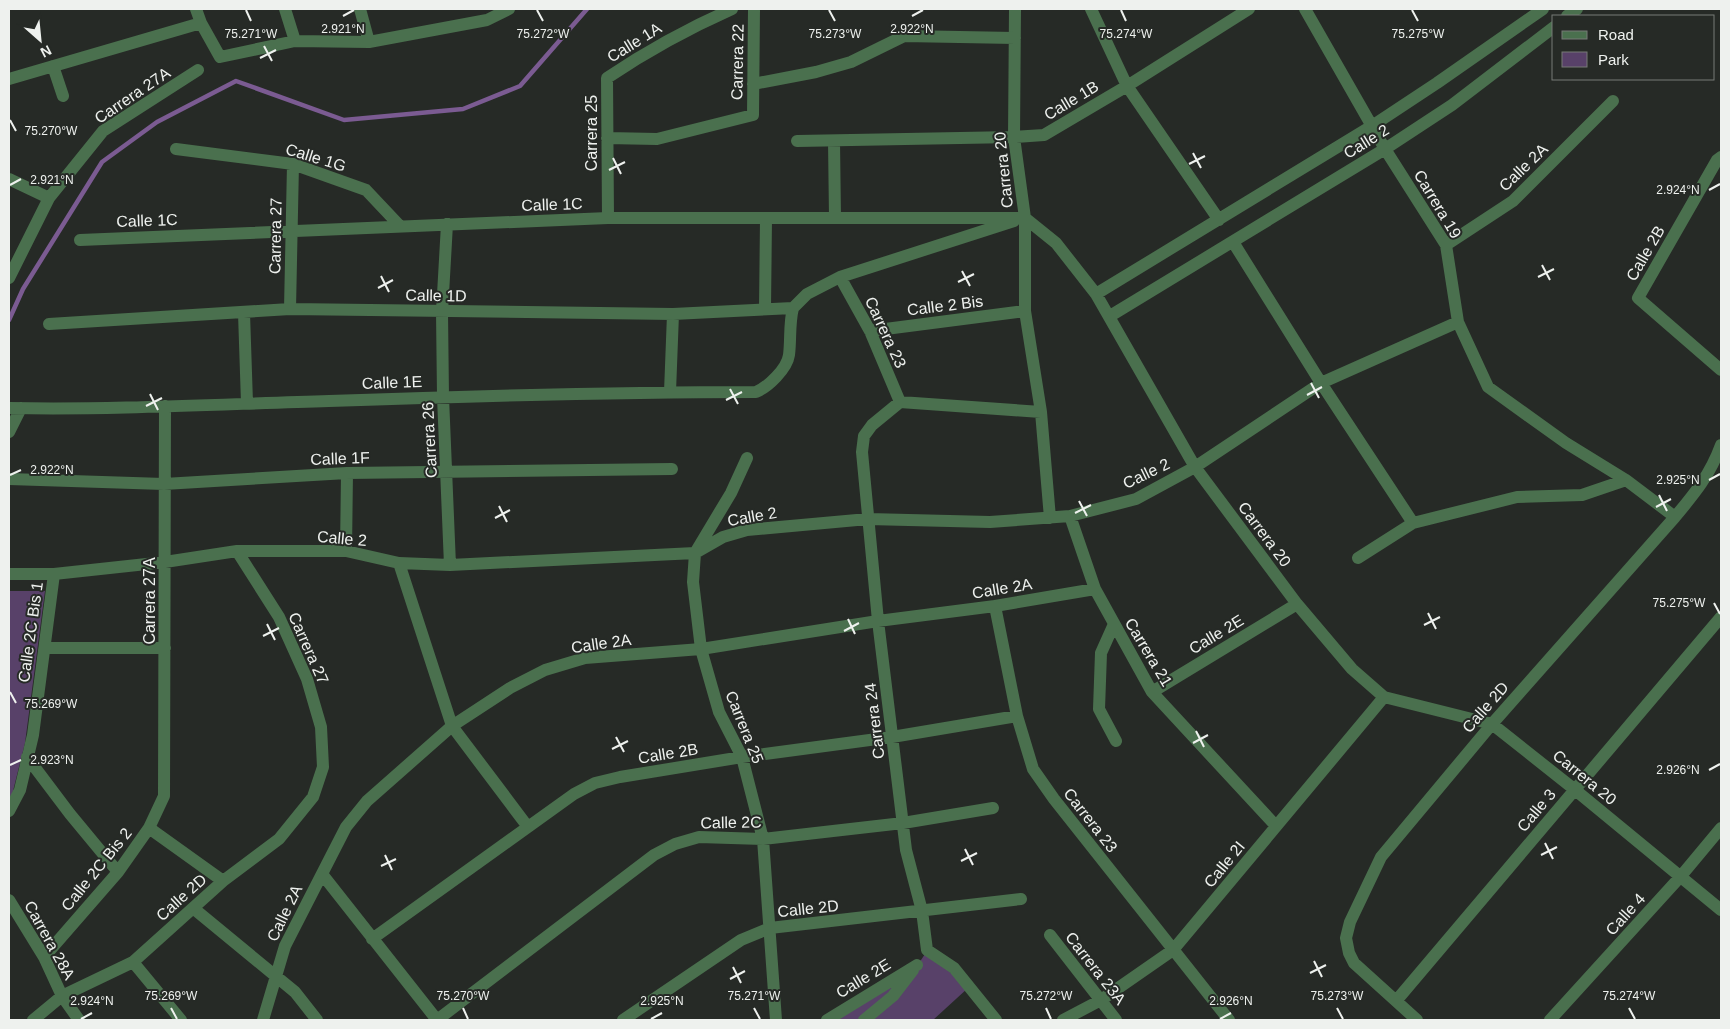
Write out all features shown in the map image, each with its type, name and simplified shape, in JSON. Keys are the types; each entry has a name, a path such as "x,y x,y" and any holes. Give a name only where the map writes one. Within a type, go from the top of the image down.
{"street":[{"path":"196,9 200,23 220,57 295,41 369,42 509,9"},
{"path":"284,9 295,41"},
{"path":"360,9 369,42"},
{"name":"Calle 1A","path":"607,78 639,56 687,28 732,9"},
{"name":"Carrera 22","path":"607,138 657,139 752,115 754,9"},
{"name":"Carrera 20","path":"1015,9 1014,137 1025,218 1056,243 1096,294 1195,466 1297,604 1352,669 1384,697 1492,724 1721,910"},
{"path":"1091,9 1127,86 1219,220"},
{"name":"Calle 1B","path":"797,141 1044,135 1127,86 1249,9"},
{"name":"Carrera 19","path":"1306,9 1385,149 1446,245 1458,322 1488,387 1566,443 1626,480 1675,517"},
{"name":"Calle 2","path":"1096,294 1372,126 1543,9"},
{"path":"9,78 200,23"},
{"name":"Calle 2","path":"1110,316 1385,149 1452,105 1552,28"},
{"path":"753,84 816,72 850,62 904,36 1014,38"},
{"path":"53,66 63,96"},
{"name":"Carrera 27A","path":"9,278 49,198 103,131 198,70"},
{"name":"Carrera 25","path":"607,78 608,218"},
{"name":"Calle 2A","path":"1446,245 1514,200 1613,102"},
{"path":"834,141 836,218"},
{"name":"Calle 1G","path":"176,149 293,164 366,190 400,226"},
{"name":"Calle 2B","path":"1721,156 1638,298 1721,370"},
{"name":"Carrera 27","path":"290,309 293,164"},
{"path":"9,179 49,198"},
{"name":"Calle 1C","path":"80,240 608,218 1025,218"},
{"path":"793,308 807,294 840,277 1025,218 1025,311 1041,412 1050,518"},
{"path":"765,309 766,219"},
{"name":"Carrera 26","path":"447,224 442,312 443,397 450,565"},
{"path":"1233,242 1321,383 1413,523"},
{"name":"Carrera 23","path":"840,277 870,331 900,402"},
{"name":"Calle 1D","path":"49,324 290,309 673,314 793,308"},
{"name":"Calle 1E","path":"15,408 165,406 670,392 756,392 772,383 788,358 790,321 793,308"},
{"name":"Calle 2 Bis","path":"870,331 1025,311"},
{"path":"244,313 247,403"},
{"path":"670,392 673,314"},
{"name":"Calle 2","path":"9,574 54,574 165,562 237,551 346,551 399,563 450,565 696,553 723,537 747,530 868,519 990,522 1070,516 1136,499 1195,466 1321,383 1458,322"},
{"path":"900,402 1041,412"},
{"name":"Carrera 24","path":"900,402 872,425 864,436 862,452 878,621 906,850 922,911 927,950"},
{"name":"Carrera 27A","path":"164,796 165,406"},
{"path":"9,432 15,408"},
{"name":"Calle 2D","path":"1396,1001 1354,963 1348,954 1346,938 1350,922 1381,857 1492,724 1675,517 1703,483 1715,462 1721,445"},
{"name":"Carrera 25","path":"747,458 731,493 696,553 693,582 701,648 719,712 742,757 763,839 776,1020"},
{"name":"Calle 1F","path":"9,479 164,484 347,473 672,469"},
{"path":"346,551 347,473"},
{"path":"1358,558 1413,523 1517,497 1582,495 1626,480"},
{"name":"Carrera 21","path":"1070,516 1095,590 1152,692 1276,826"},
{"name":"Carrera 27","path":"237,551 279,617 307,679 321,727 323,767"},
{"path":"399,563 452,726 528,827"},
{"name":"Calle 2C Bis 1","path":"9,810 20,790 33,735 54,574"},
{"name":"Calle 2A","path":"264,1020 285,946 346,827 367,801 452,726 510,688 545,670 585,658 701,648 1095,590"},
{"name":"Calle 2E","path":"1152,692 1297,604"},
{"name":"Carrera 23","path":"995,606 1017,716 1033,769 1054,799 1229,1020"},
{"path":"1114,624 1101,653 1099,710 1116,741"},
{"name":"Calle 3","path":"1396,1001 1574,789 1719,624"},
{"path":"44,648 165,648"},
{"name":"Calle 2I","path":"1063,1020 1101,1000 1174,950 1384,697"},
{"name":"Calle 2B","path":"372,939 574,794 595,783 620,777 742,757 892,737 1017,716"},
{"path":"28,757 70,814 118,872"},
{"name":"Calle 2D","path":"33,1020 62,996 133,962 223,880 280,839 313,797 323,767"},
{"name":"Calle 2C Bis 2","path":"44,957 118,872 149,828 164,796"},
{"name":"Calle 2C","path":"437,1020 654,855 674,844 699,837 763,839 903,823 993,808"},
{"path":"149,828 223,880"},
{"name":"Calle 4","path":"1550,1020 1681,876 1721,828"},
{"path":"322,874 437,1020"},
{"name":"Calle 2D","path":"623,1020 741,940 770,928 1021,899"},
{"name":"Carrera 28A","path":"9,900 44,957 62,996 79,1020"},
{"path":"194,908 295,992 317,1020"},
{"name":"Carrera 23A","path":"1050,935 1116,1020"},
{"path":"927,950 954,968 996,1020"},
{"name":"Calle 2E","path":"866,1020 892,996 927,950"},
{"path":"133,962 181,1020"},
{"name":"Calle 2E","path":"827,1020 917,965"},
{"path":"1396,1001 1417,1020"}],"green space":[{"path":"9,591 45,591 25,743 9,801"},
{"path":"927,951 968,988 933,1020 828,1020 917,966"}],"waterway":[{"path":"9,320 23,289 102,162 157,122 236,81 344,120 463,109 520,86 587,9"}]}
